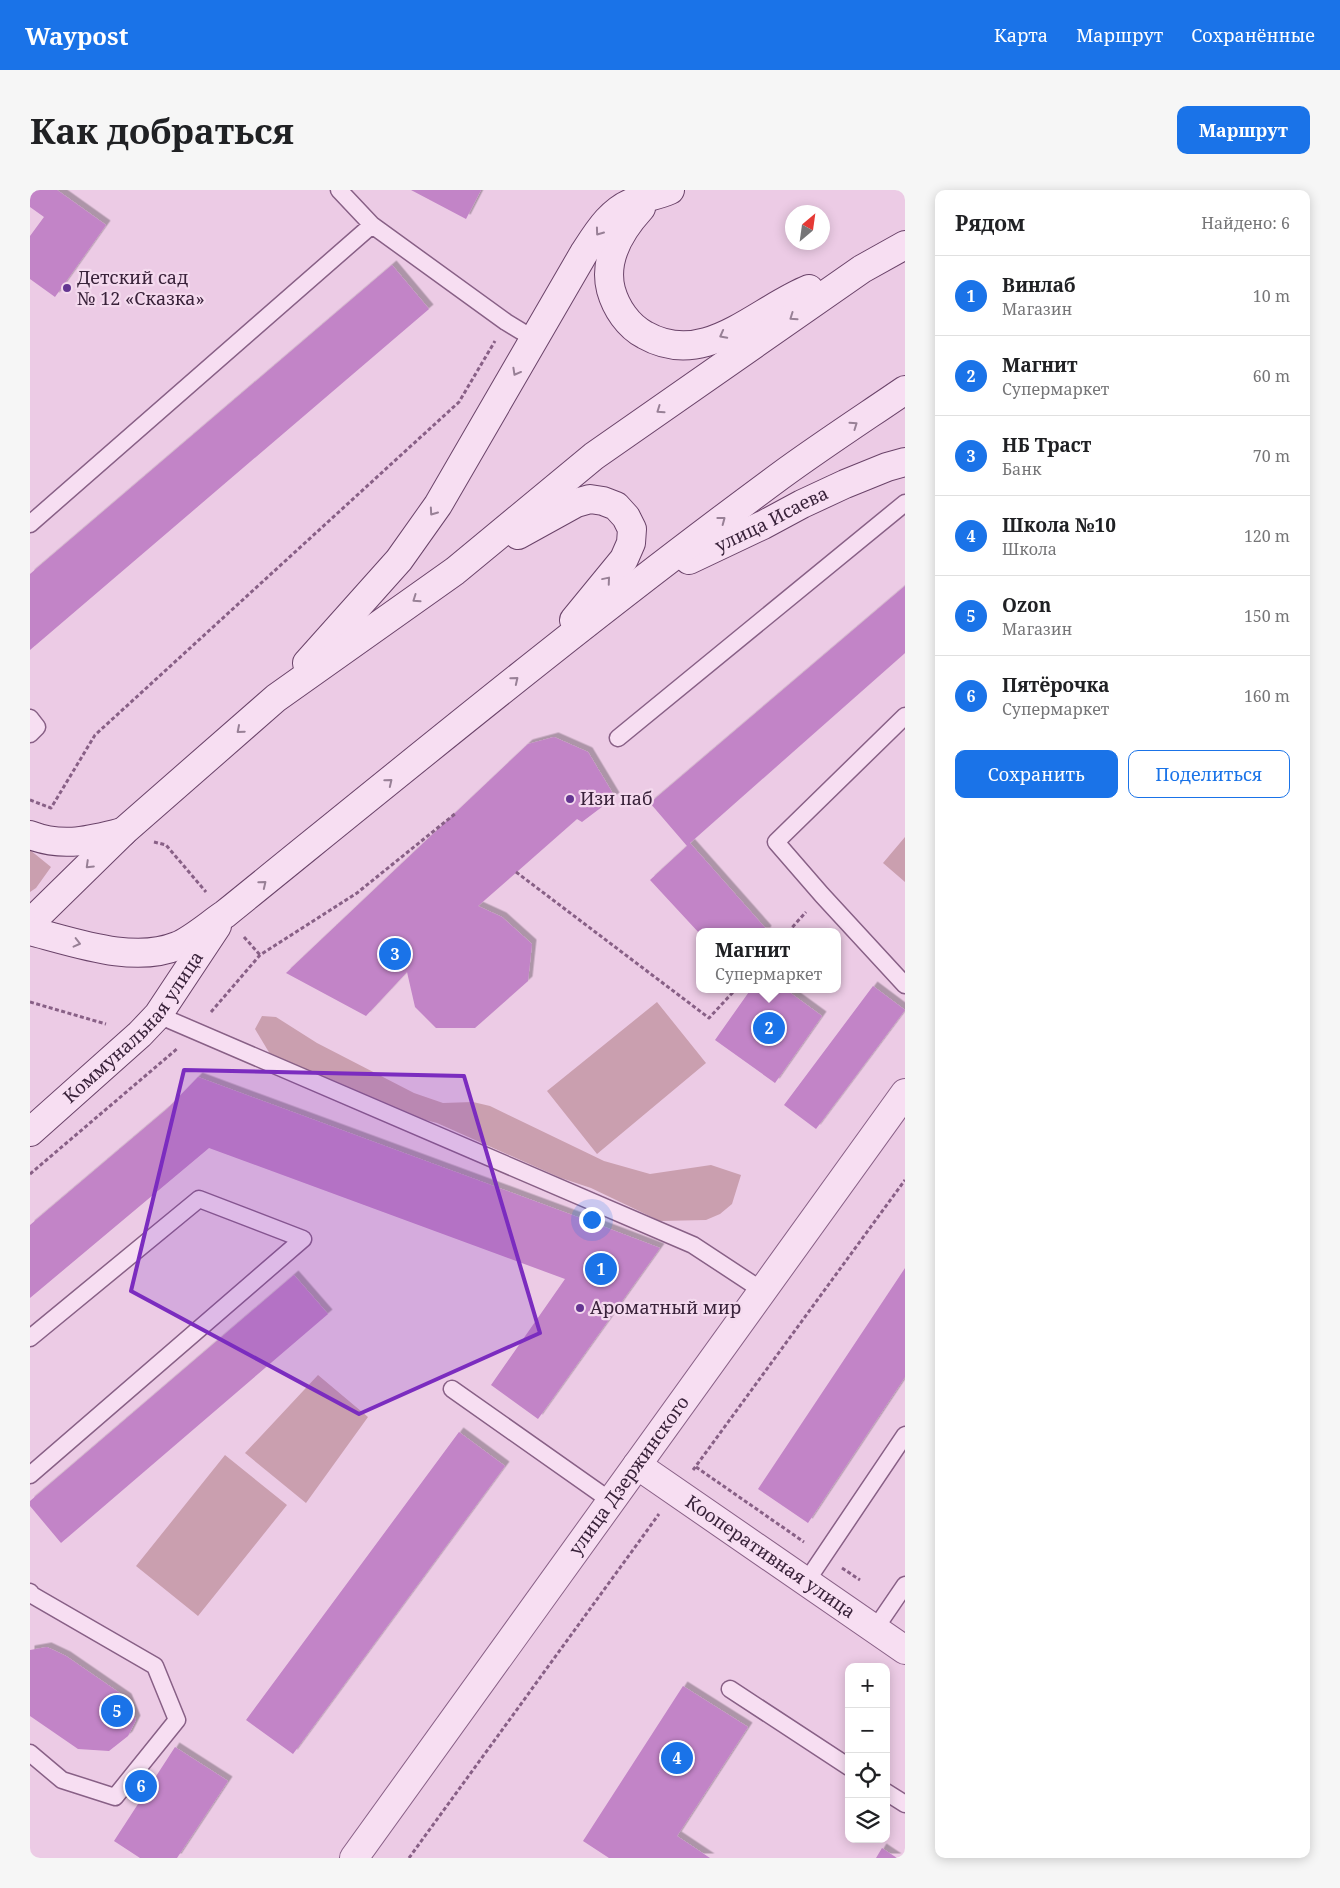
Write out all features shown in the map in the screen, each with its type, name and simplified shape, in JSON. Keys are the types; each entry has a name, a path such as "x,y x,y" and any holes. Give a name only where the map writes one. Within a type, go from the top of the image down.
{"main road":[{"path":"661,194 630,220 619,236 612,255 608,277 613,296 621,314 638,331 656,342 673,346 692,346 709,342 792,296 862,269"},
{"path":"276,698 398,560 438,505 584,253 610,217 635,201 661,194"},
{"path":"30,922 124,831 276,698 455,570 594,456 862,269 905,245"},
{"path":"30,932 99,948 153,954 178,946 225,914 543,658 642,581 782,475 905,390"},
{"name":"улица Исаева","path":"642,581 763,525 845,484 886,467 905,462"},
{"path":"455,570 576,503 590,499 616,506 626,517 632,529 631,543 624,559 543,658"},
{"path":"30,836 60,843 85,841 124,831"},
{"name":"Коммунальная улица","path":"30,1132 140,1034 158,1015 225,914"},
{"name":"улица Дзержинского","path":"354,1858 905,1094"},
{"name":"Кооперативная улица","path":"637,1465 905,1650"}],"lane":[{"path":"338,190 372,225 506,322 534,339"},
{"path":"30,524 372,225"},
{"path":"618,738 905,503"},
{"path":"905,716 776,842 905,985"},
{"path":"30,718 37,727 30,734"},
{"path":"158,1015 693,1246 763,1291"},
{"path":"30,1338 199,1199 303,1239 30,1475"},
{"path":"452,1389 611,1502"},
{"path":"806,1582 905,1435"},
{"path":"875,1629 905,1586"},
{"path":"30,1753 62,1780 115,1797 177,1720 155,1666 31,1594"},
{"path":"730,1688 845,1764"},
{"path":"890,1795 905,1804"}],"path":[{"path":"51,808 95,735 459,402 506,322"},
{"path":"30,800 60,811"},
{"path":"30,1174 182,1045 260,956 357,893 456,813"},
{"path":"124,831 166,845 260,956"},
{"path":"516,872 709,1018 732,993"},
{"path":"409,1858 905,1180"},
{"path":"696,1467 893,1604"}],"highlighted area":[{"path":"184,1070 464,1076 540,1333 359,1414 131,1291"}],"shaded area":[{"path":"905,837 905,882 883,863"},
{"path":"30,850 51,867 36,888 30,892"},
{"path":"657,1002 706,1063 597,1154 547,1091"},
{"path":"262,1016 276,1017 317,1043 414,1093 443,1103 473,1102 490,1106 604,1161 650,1174 711,1165 741,1175 732,1204 720,1214 706,1220 660,1221 591,1188 561,1178 437,1123 410,1116 270,1054 255,1029"},
{"path":"318,1375 368,1417 306,1503 245,1453"},
{"path":"225,1455 287,1505 198,1616 136,1566"}],"building":[{"path":"30,190 57,190 106,225 55,297 30,279 30,236 44,217 30,207"},
{"path":"411,190 481,190 466,219"},
{"path":"392,265 429,309 30,650 30,574"},
{"path":"905,586 905,653 690,843 765,928 696,928 696,930 650,880 687,846 650,803"},
{"path":"554,737 588,752 615,797 582,822 577,819 478,906 502,917 532,944 528,981 475,1028 436,1028 415,1007 407,972 366,1016 286,973 528,744"},
{"path":"873,986 905,1010 816,1129 784,1105"},
{"path":"748,993 790,993 822,1016 775,1083 715,1040"},
{"path":"198,1077 660,1248 538,1419 491,1385 565,1279 209,1148 30,1298 30,1225 167,1109"},
{"path":"905,1268 905,1377 808,1523 758,1489"},
{"path":"294,1275 328,1314 61,1543 30,1506 30,1501"},
{"path":"459,1432 505,1466 293,1754 246,1720"},
{"path":"47,1647 66,1656 127,1698 136,1720 128,1736 109,1751 78,1749 30,1716 30,1650"},
{"path":"683,1686 748,1727 677,1836 710,1858 609,1858 583,1841"},
{"path":"175,1747 228,1781 177,1858 140,1858 114,1841"},
{"path":"882,1848 897,1858 876,1858"}],"place":[{"name":"Детский сад № 12 «Сказка»","path":"67,288"},
{"name":"Изи паб","path":"570,799"},
{"name":"НБ Траст","path":"395,954"},
{"name":"Магнит","path":"769,1028"},
{"name":"Винлаб","path":"601,1269"},
{"name":"Ароматный мир","path":"580,1308"},
{"name":"Ozon","path":"117,1711"},
{"name":"Школа №10","path":"677,1758"},
{"name":"Пятёрочка","path":"141,1786"}]}
